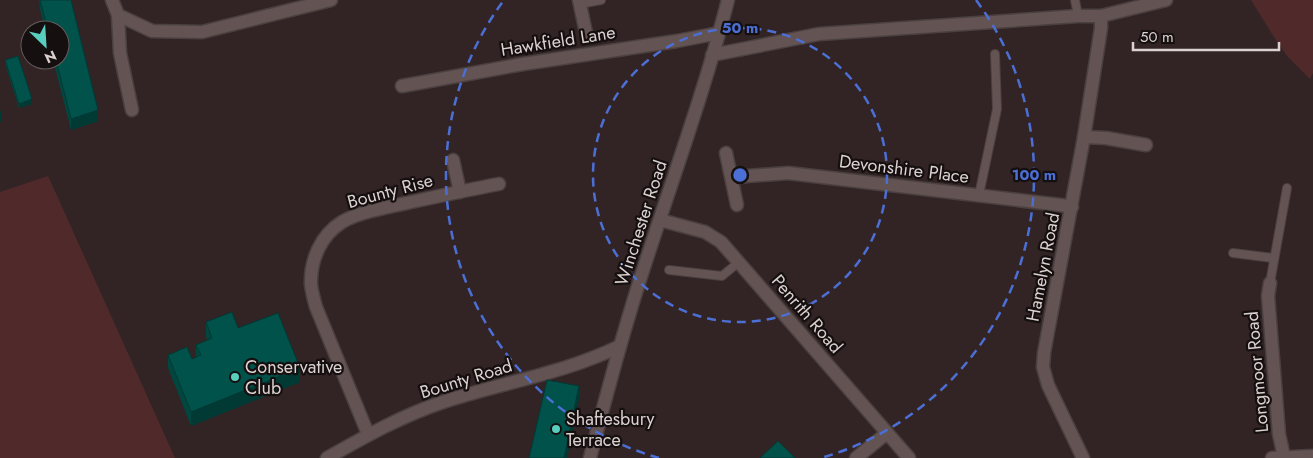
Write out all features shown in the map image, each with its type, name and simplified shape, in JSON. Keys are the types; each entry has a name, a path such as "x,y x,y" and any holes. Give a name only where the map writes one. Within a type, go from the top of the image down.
{"street":[{"path":"112,0 118,15 120,53 132,110"},
{"path":"118,15 152,32 202,32 290,5 331,0"},
{"name":"Winchester Road","path":"590,458 638,285 728,0"},
{"path":"712,55 819,34 1101,16 1166,0"},
{"path":"580,2 586,33"},
{"name":"Hamelyn Road","path":"1082,458 1048,385 1043,367 1084,137 1101,28 1101,16"},
{"name":"Hawkfield Lane","path":"402,86 522,64 719,33"},
{"path":"1084,137 1106,138 1146,145"},
{"path":"726,153 737,205"},
{"path":"453,160 460,192"},
{"name":"Devonshire Place","path":"732,178 788,173 1072,207"},
{"name":"Bounty Rise","path":"368,434 313,296 311,274 319,246 324,238 342,222 356,216 390,206 499,184"},
{"name":"Penrith Road","path":"660,220 705,232 721,242 909,458"},
{"name":"Longmoor Road","path":"1270,284 1268,296 1279,434 1278,458"},
{"name":"Bounty Road","path":"326,458 400,418 447,401 561,370 600,356 620,346"},
{"path":"856,458 887,433"},
{"path":"1278,458 1313,456"}],"lane":[{"path":"580,2 601,0"},
{"path":"1075,0 1078,16"},
{"path":"979,196 997,109 995,54"},
{"path":"1270,284 1286,188"},
{"path":"1233,253 1274,258"},
{"path":"669,270 722,276 739,262"}],"shaded area":[{"path":"1251,0 1313,0 1313,73 1310,79 1287,56"},
{"path":"48,176 175,458 0,458 0,192"}],"building":[{"path":"40,0 71,0 98,110 71,119 59,70 70,70 70,20 45,20"},
{"path":"18,56 20,70 23,70 32,99 19,104 5,60"},
{"name":"Conservative Club","path":"232,312 238,328 278,313 300,368 191,412 168,355 187,347 192,359 201,355 196,345 212,338 206,322"},
{"name":"Shaftesbury Terrace","path":"547,380 579,386 564,458 529,458"},
{"path":"778,441 795,458 760,458"}],"place":[{"name":"Conservative Club","path":"235,377"},
{"name":"Shaftesbury Terrace","path":"556,429"}]}
